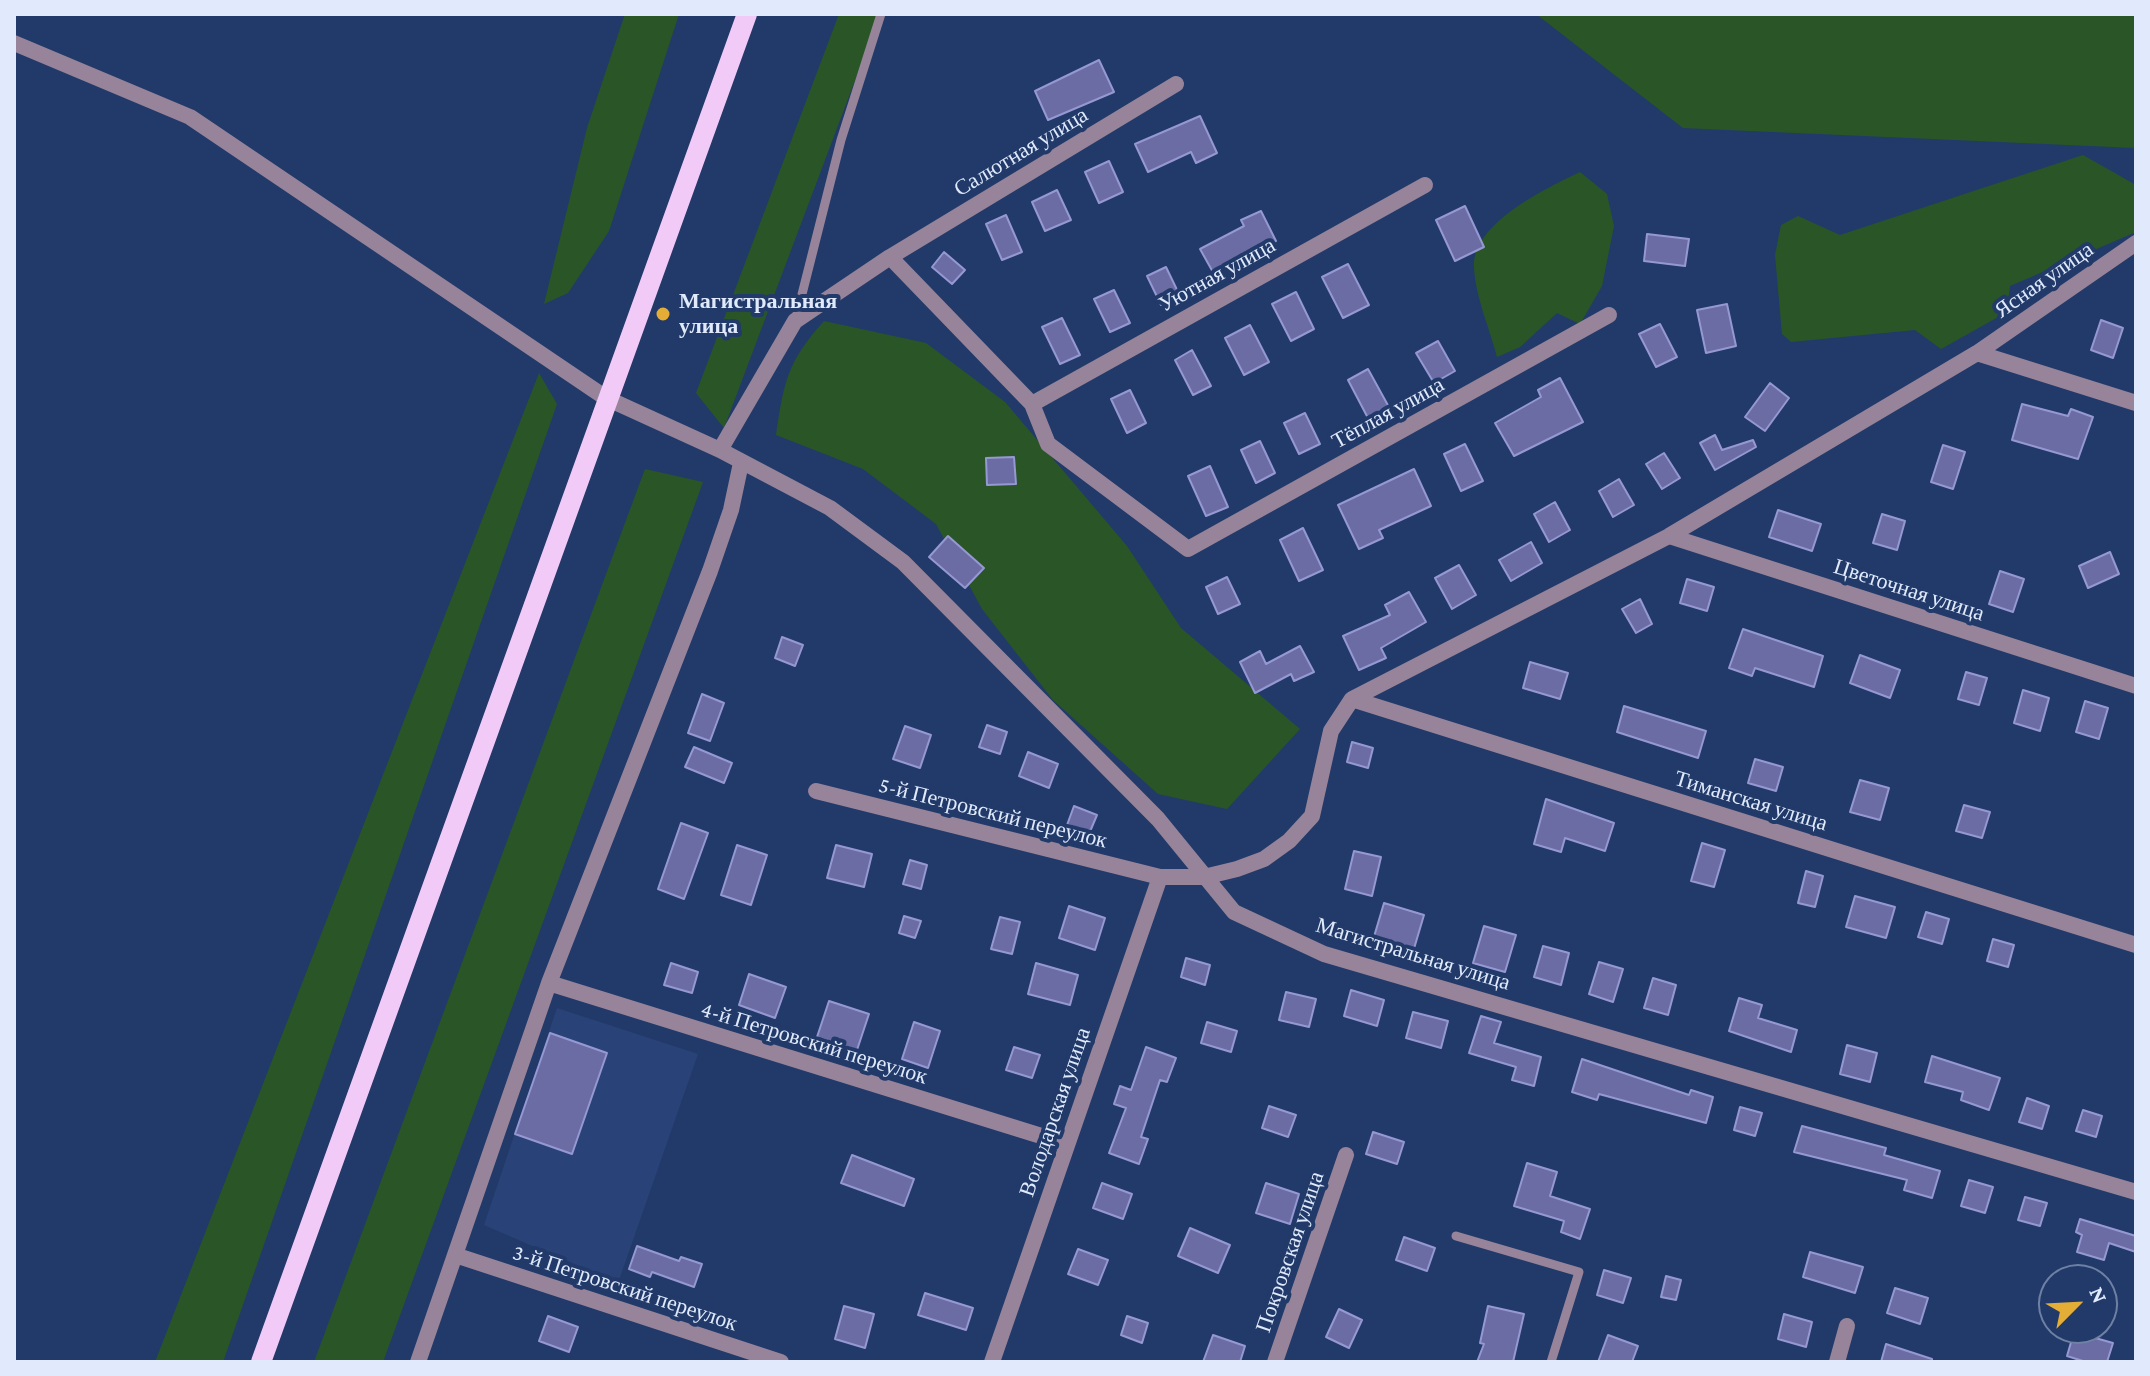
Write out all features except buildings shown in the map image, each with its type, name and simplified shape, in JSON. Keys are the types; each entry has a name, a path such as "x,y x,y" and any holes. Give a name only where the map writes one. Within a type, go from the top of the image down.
{"main road":[{"path":"261,1362 606,398 747,14"}],"street":[{"name":"Магистральная улица","path":"14,43 190,117 606,398 720,450 830,508 903,562 1158,819 1234,912 1324,954 2136,1192"},
{"name":"Салютная улица","path":"795,321 890,257 1176,84"},
{"name":"Уютная улица","path":"1032,404 1425,185"},
{"name":"Ясная улица","path":"1352,699 1669,536 1977,353 2136,243"},
{"path":"890,257 1032,404"},
{"path":"2112,259 2136,260"},
{"name":"Тёплая улица","path":"1032,404 1048,444 1188,549 1609,315"},
{"path":"720,450 795,321"},
{"path":"1977,353 2136,403"},
{"path":"418,1362 549,983 710,571 731,510 741,463"},
{"name":"Цветочная улица","path":"1669,536 2136,686"},
{"name":"5-й Петровский переулок","path":"816,791 1160,877 1204,877 1264,859 1289,841 1312,816 1331,731 1352,699"},
{"name":"Тиманская улица","path":"1352,699 2136,945"},
{"name":"Володарская улица","path":"992,1362 1160,877"},
{"name":"4-й Петровский переулок","path":"549,983 1067,1144"},
{"name":"Покровская улица","path":"1275,1362 1346,1155"},
{"name":"3-й Петровский переулок","path":"455,1255 781,1362"},
{"path":"1837,1362 1847,1326"}],"lane":[{"path":"795,321 841,140 881,14"},
{"path":"1456,1236 1579,1272 1551,1362"}],"shaded area":[{"path":"557,1008 698,1054 618,1283 484,1225"}],"green space":[{"path":"625,14 679,14 609,231 568,293 544,304 587,128"},
{"path":"839,14 880,14 724,428 696,393"},
{"path":"1536,14 2136,14 2136,148 1683,128"},
{"path":"2083,155 2136,185 2136,232 2010,286 2007,312 1941,349 1915,330 1791,342 1782,334 1775,255 1781,225 1798,216 1840,235"},
{"path":"1580,172 1607,194 1614,226 1602,286 1580,324 1557,313 1520,347 1497,357 1477,289 1474,267 1477,251 1485,236 1514,209"},
{"path":"824,321 926,343 1005,402 1127,546 1181,628 1300,729 1227,809 1158,794 1053,700 982,609 936,524 863,469 776,435 789,374 802,349"},
{"path":"539,373 557,404 223,1362 155,1362"},
{"path":"645,469 703,482 383,1362 314,1362"}],"place":[{"name":"Магистральная улица","path":"663,314"}]}
